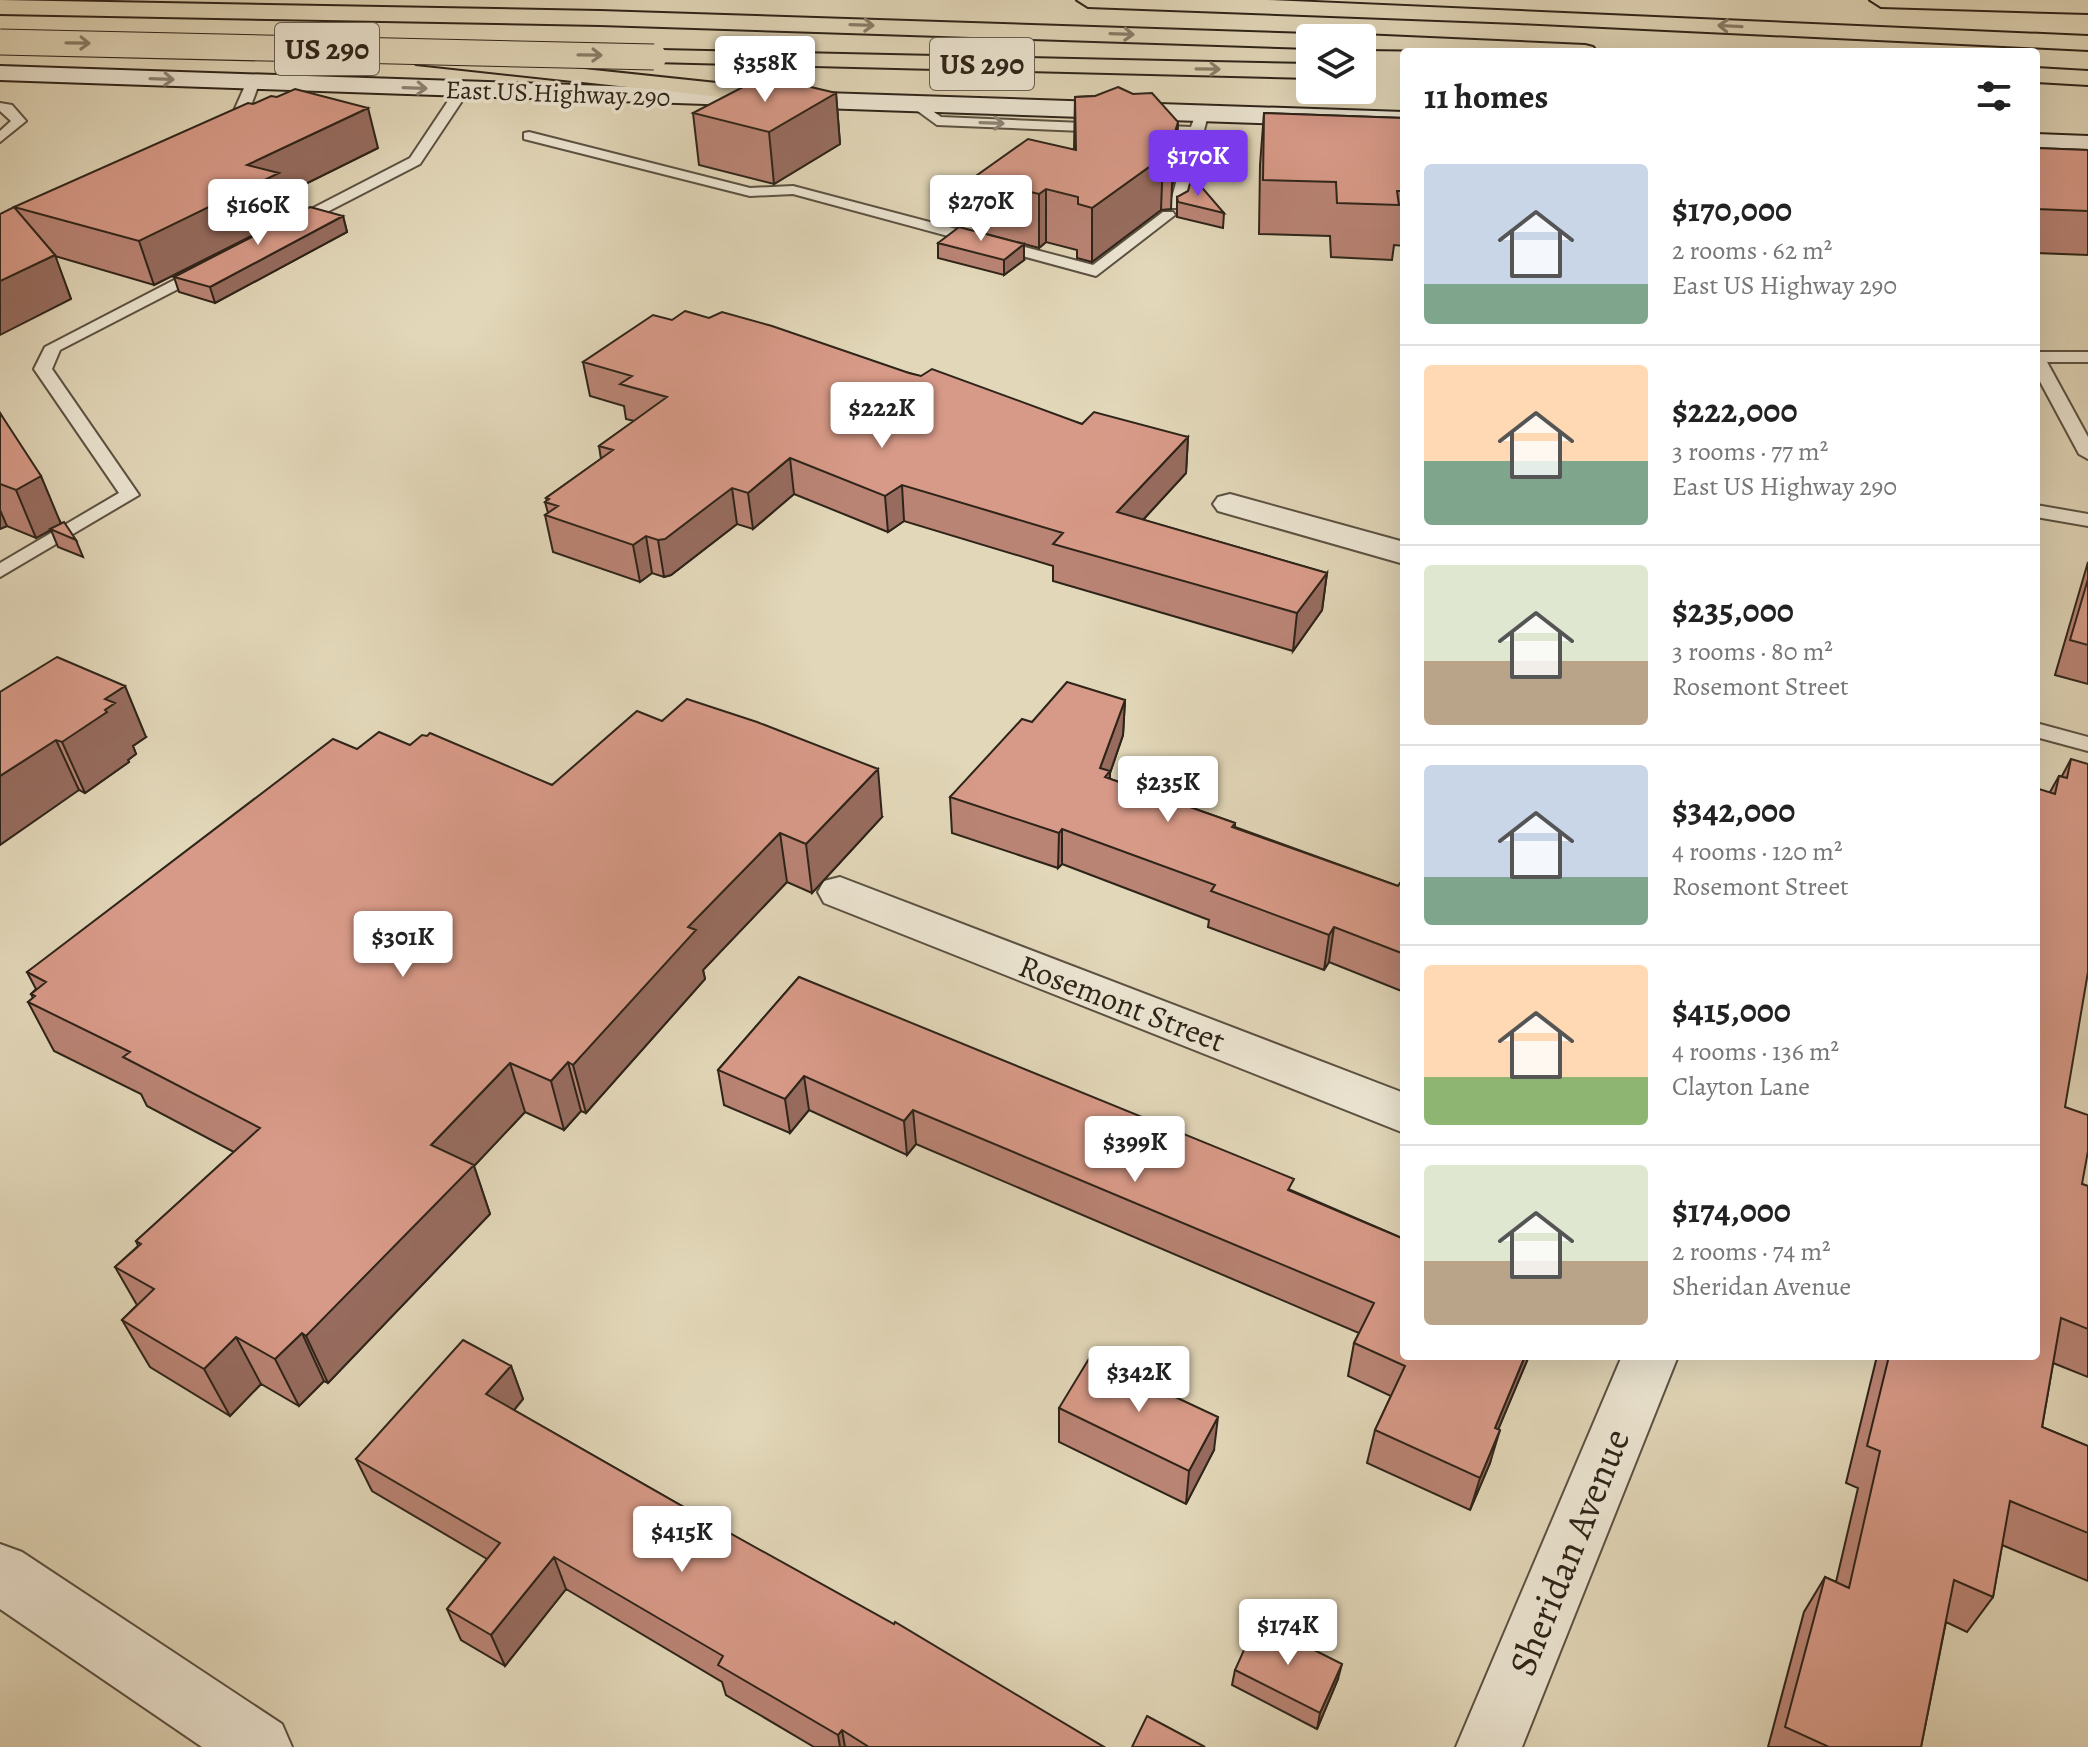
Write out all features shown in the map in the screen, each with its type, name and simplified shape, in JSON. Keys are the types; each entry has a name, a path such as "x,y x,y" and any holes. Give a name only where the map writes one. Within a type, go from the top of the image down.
{"highway":[{"path":"1088,0 2088,43"},
{"path":"1249,0 1342,9"},
{"path":"1881,0 2088,7"},
{"path":"0,7 804,23 1296,41"},
{"path":"0,17 207,32 453,63 670,83 821,102"},
{"name":"US 290","path":"0,42 1296,71"},
{"path":"1376,43 1496,48"},
{"path":"2040,75 2088,78"},
{"path":"2040,89 2088,91"}],"main road":[{"name":"East US Highway 290","path":"0,73 920,106 1199,122 1400,120"},
{"path":"2040,142 2088,144"},
{"path":"1230,504 1400,552"},
{"name":"Rosemont Street","path":"840,892 1400,1112"},
{"name":"Sheridan Avenue","path":"1489,1747 1648,1360"},
{"path":"0,1573 259,1747"}],"lane":[{"path":"207,137 235,124 253,82"},
{"path":"275,233 415,161 463,89"},
{"path":"920,106 937,121 1120,128"},
{"path":"0,107 7,108 19,121 0,138"},
{"path":"529,136 750,192 793,190 1096,271 1172,210 1199,122 1136,129"},
{"path":"0,571 130,495 43,369 53,347 220,261"},
{"path":"2040,357 2088,357"},
{"path":"2040,364 2088,454"},
{"path":"2040,512 2088,520"},
{"path":"2040,731 2088,744"}],"building":[{"path":"764,76 836,93 769,132 693,113"},
{"path":"1118,87 1133,94 1152,93 1178,122 1169,152 1173,157 1163,157 1092,208 1078,204 1078,197 1046,189 1039,194 973,178 1028,139 1076,150 1075,97 1095,96"},
{"path":"295,89 368,108 247,165 279,173 139,241 14,207 248,103 277,97"},
{"path":"1264,113 1400,118 1399,205 1337,203 1336,182 1263,180"},
{"path":"2040,148 2088,150 2088,211 2040,209"},
{"path":"1192,176 1224,213 1178,202 1177,197 1188,191"},
{"path":"14,207 55,255 0,281 0,214"},
{"path":"310,207 343,216 210,287 174,277"},
{"path":"959,227 1024,244 1004,260 938,243"},
{"path":"685,311 709,318 722,312 921,376 932,369 1082,424 1094,412 1188,437 1117,512 1327,573 1297,613 1053,544 1063,533 902,485 885,496 790,458 748,493 732,488 665,539 646,536 633,545 545,515 558,506 545,502 549,499 546,498 613,450 599,446 667,397 620,384 632,376 583,362 653,315 672,320"},
{"path":"0,413 41,476 16,490 0,484"},
{"path":"64,522 76,540 50,529"},
{"path":"2088,579 2088,645 2070,640"},
{"path":"57,657 125,686 105,699 115,703 105,710 107,712 62,742 56,740 0,776 0,692"},
{"path":"1067,682 1125,700 1100,768 1110,771 1105,777 1235,823 1232,827 1398,886 1400,883 1400,952 1334,927 1329,935 1211,891 1215,885 1062,829 1059,833 950,797 1022,719 1032,722"},
{"path":"687,699 757,722 878,769 806,844 780,833 688,927 696,930 573,1065 568,1062 551,1081 510,1063 431,1145 474,1165 306,1336 302,1333 275,1359 236,1337 204,1369 122,1320 154,1289 115,1267 141,1244 136,1241 260,1128 123,1057 130,1052 28,1002 35,996 31,994 46,982 27,972 333,739 357,749 379,732 410,745 422,735 430,733 552,785 637,711 662,721"},
{"path":"2071,759 2088,764 2088,972 2065,1107 2088,1115 2088,1151 2082,1184 2088,1186 2088,1329 2061,1318 2042,1427 2088,1446 2088,1533 2010,1501 1993,1597 1954,1580 1921,1747 1829,1747 1785,1727 1825,1577 1849,1588 1880,1451 1867,1446 1888,1360 2040,1360 2040,789 2055,794 2059,776 2067,778"},
{"path":"799,977 1294,1179 1288,1190 1400,1237 1400,1360 1523,1360 1495,1428 1500,1430 1480,1478 1375,1430 1405,1366 1354,1343 1374,1303 913,1110 904,1121 804,1076 785,1099 718,1070"},
{"path":"463,1340 511,1366 486,1394 717,1526 895,1622 1104,1747 869,1747 842,1730 838,1735 718,1665 723,1656 554,1557 491,1635 447,1609 500,1543 356,1459"},
{"path":"1090,1357 1218,1417 1189,1471 1059,1408"},
{"path":"1257,1621 1342,1664 1320,1713 1235,1670"},
{"path":"1147,1716 1205,1747 1132,1747"}]}
